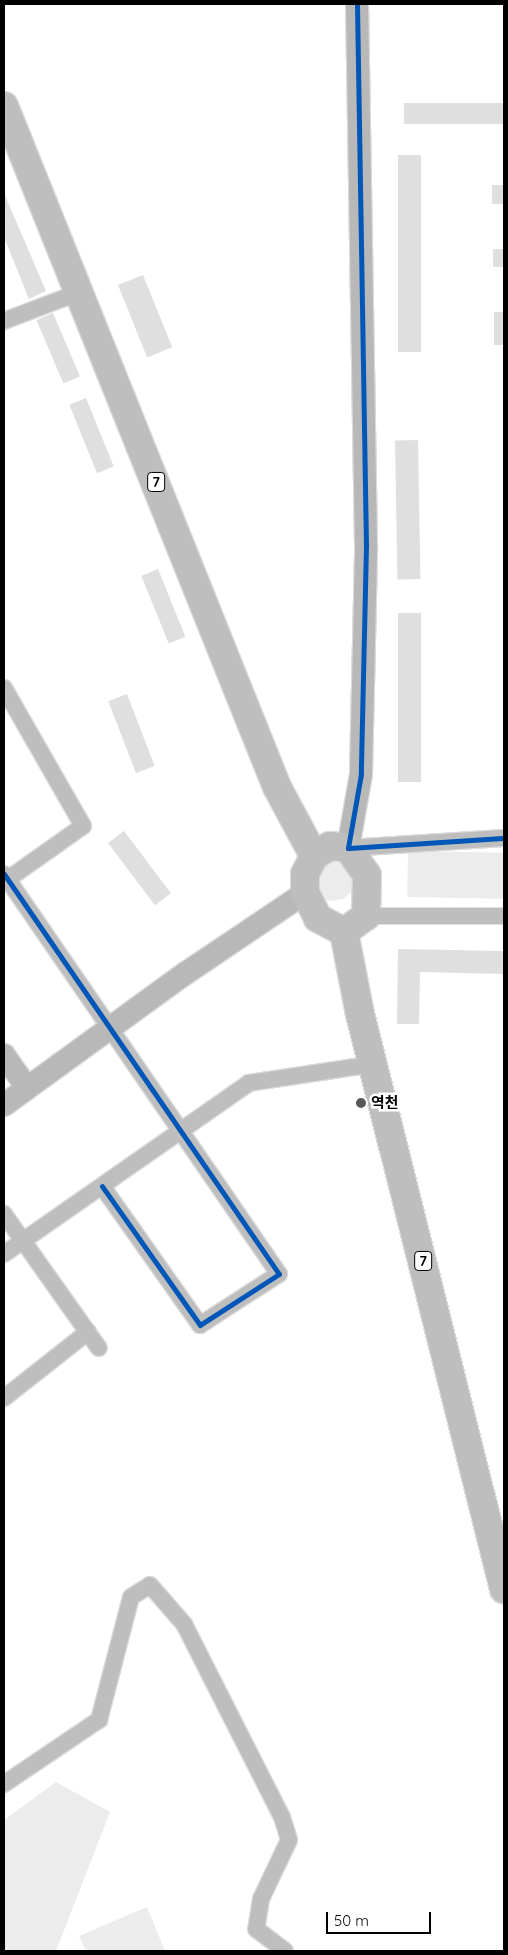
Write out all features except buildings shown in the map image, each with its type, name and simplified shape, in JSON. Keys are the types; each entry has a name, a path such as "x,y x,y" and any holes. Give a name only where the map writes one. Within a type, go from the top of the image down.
{"highway":[{"name":"7","path":"4,106 277,787 314,856"},
{"path":"330,846 348,848 367,875 366,916 344,932 318,918 305,893 305,874 314,856 330,846"},
{"name":"7","path":"344,932 374,1064 504,1589"}],"street":[{"path":"357,4 366,545 361,774 348,848 504,838"},
{"path":"4,321 80,292"},
{"path":"4,688 83,826 5,879 113,1028 279,1274 200,1325 102,1186"},
{"path":"4,1105 113,1028 186,972 305,893"},
{"path":"366,916 504,916"},
{"path":"4,1055 27,1088"},
{"path":"4,1254 249,1083 374,1064"},
{"path":"4,1214 99,1348"},
{"path":"4,1398 88,1332"},
{"path":"4,1784 99,1720 131,1597 150,1585 184,1624 282,1817 289,1840 261,1899 256,1929 285,1951"}],"shaded area":[{"path":"334,844 358,887 343,899 332,901 322,899 306,862"},
{"path":"408,851 504,853 503,899 407,897"},
{"path":"56,1782 110,1812 56,1951 4,1951 4,1820"},
{"path":"147,1907 165,1951 86,1951 79,1936"}],"cycle path":[{"path":"357,4 366,545 361,774 348,848 504,838"},
{"path":"4,874 279,1274 200,1325 102,1186"}],"place":[{"name":"역천","path":"361,1103"}]}
